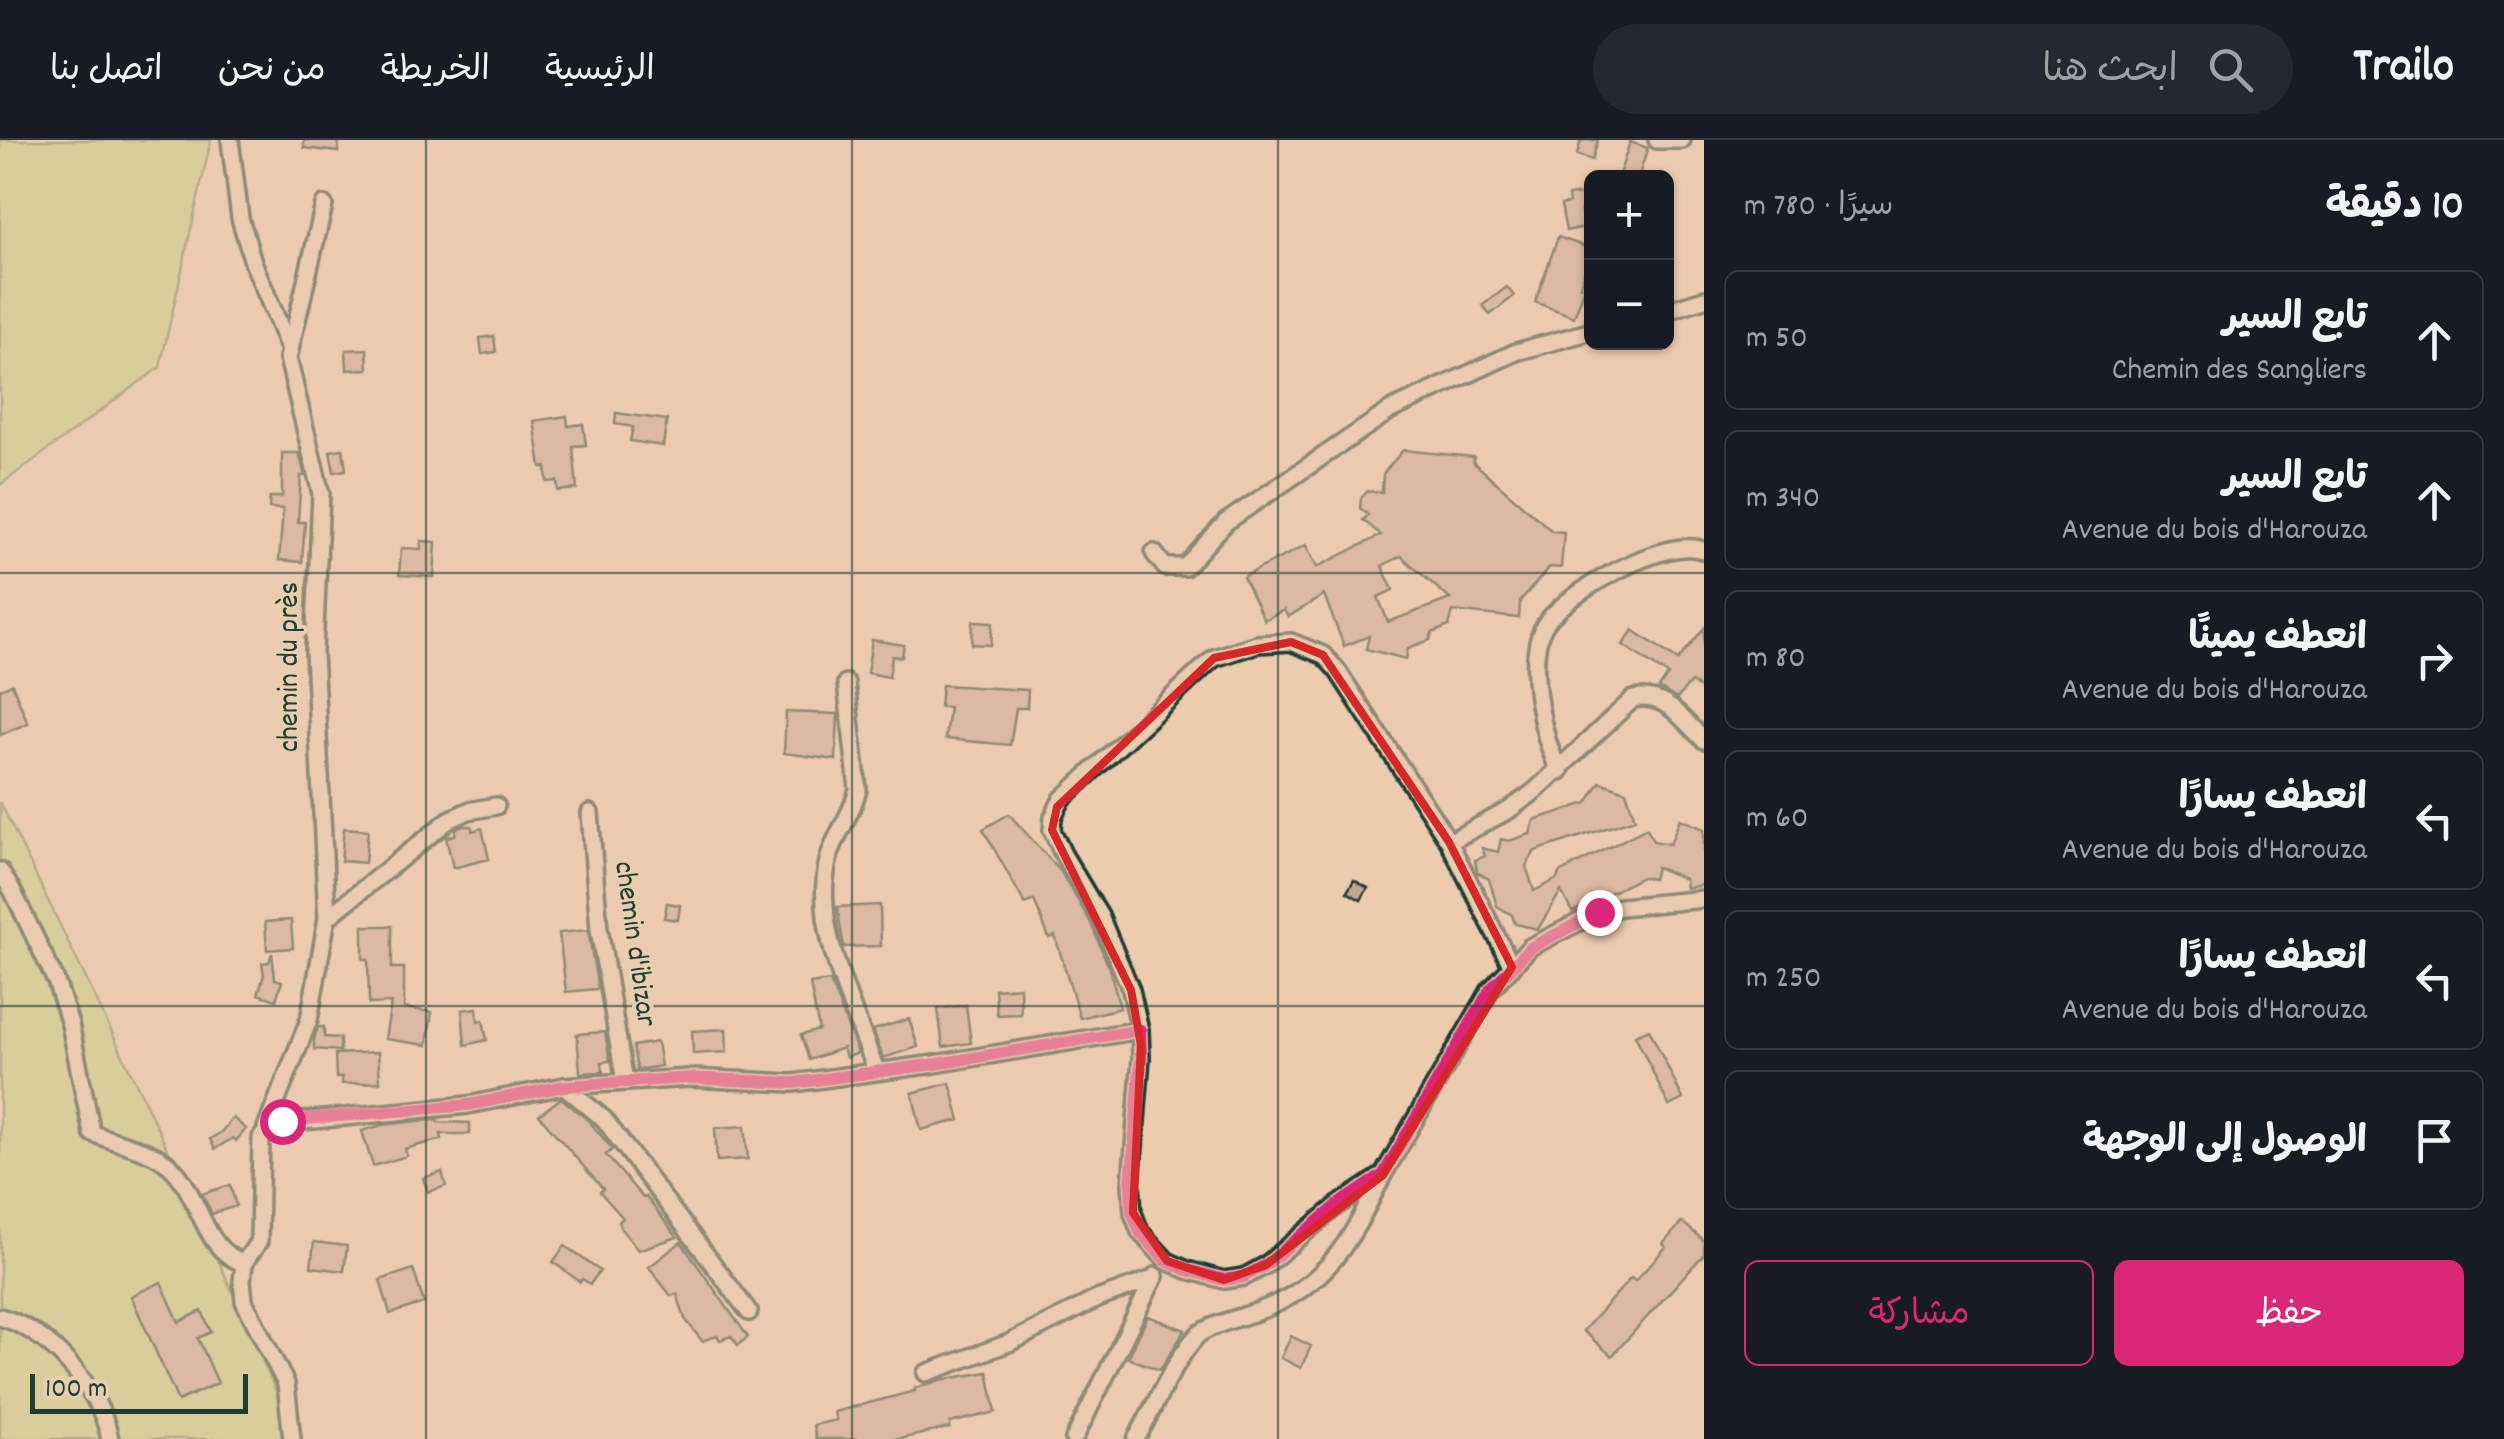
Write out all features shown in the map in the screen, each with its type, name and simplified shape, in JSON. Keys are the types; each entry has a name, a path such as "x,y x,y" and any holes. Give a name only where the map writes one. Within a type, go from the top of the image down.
{"street":[{"path":"230,140 240,218 253,262 289,348"},
{"path":"1657,140 1682,140"},
{"name":"chemin du près","path":"244,1263 259,1240 261,1138 309,1020 326,918 314,652 321,494 290,373 289,348 324,205"},
{"path":"1674,308 1704,299"},
{"path":"1154,553 1166,567 1185,567 1226,522 1391,410 1516,352 1584,333"},
{"path":"1560,771 1545,740 1536,667 1542,630 1554,613 1624,566 1686,545 1704,551"},
{"path":"1383,1175 1338,1205 1266,1265 1244,1277 1224,1280 1166,1261 1140,1232 1132,1212 1131,1184 1140,1030 1131,990 1100,916 1052,830 1053,817 1062,799 1214,658 1257,644 1291,642 1324,656 1337,670 1449,842 1512,967"},
{"path":"846,683 858,789 828,862 825,910 829,945 876,1071"},
{"path":"1449,842 1510,810 1560,771 1634,699 1646,696 1663,700 1704,740"},
{"path":"326,918 450,820 468,811 496,806"},
{"name":"chemin d'ibizar","path":"590,812 599,929 625,1082"},
{"path":"0,872 56,981 70,1024 92,1133 139,1149 170,1165 190,1191 215,1244 230,1259 244,1263 244,1301 286,1384 292,1439"},
{"path":"1136,1439 1197,1334 1267,1308 1323,1275 1352,1236 1490,990 1530,948 1599,912 1704,898"},
{"path":"266,1128 282,1121 468,1105 564,1086 690,1078 793,1083 1140,1030"},
{"path":"564,1086 604,1118 749,1312"},
{"path":"1074,1439 1153,1279 1166,1261"},
{"path":"926,1373 1009,1343 1097,1299 1153,1279"},
{"path":"0,1317 34,1330 83,1380 101,1405 110,1439"}],"highlighted area":[{"path":"1291,642 1323,655 1449,842 1512,967 1383,1175 1266,1265 1224,1280 1167,1261 1133,1213 1141,1045 1131,990 1052,830 1057,807 1214,658"}],"green space":[{"path":"0,140 211,140 160,367 0,485"},
{"path":"0,802 190,1198 296,1439 0,1439"}],"building":[{"path":"304,140 339,140 338,152 304,148"},
{"path":"1581,140 1598,140 1592,160 1577,155"},
{"path":"1630,142 1648,148 1641,170 1621,170"},
{"path":"1584,194 1584,227 1566,231 1561,205 1569,203 1568,196"},
{"path":"1558,237 1584,246 1580,286 1584,291 1574,317 1535,302"},
{"path":"1507,287 1514,296 1490,315 1483,305"},
{"path":"494,336 496,352 482,354 480,338"},
{"path":"367,349 368,369 347,370 346,350"},
{"path":"616,413 667,420 663,446 630,441 633,427 615,424"},
{"path":"567,416 568,426 583,424 586,445 573,446 577,489 558,491 557,481 547,482 546,467 541,467 534,421"},
{"path":"343,449 346,470 334,472 330,451"},
{"path":"1403,450 1474,457 1473,462 1552,531 1564,532 1561,568 1550,567 1520,601 1519,618 1453,611 1449,626 1432,633 1430,640 1408,648 1406,659 1366,649 1369,636 1344,646 1324,595 1288,617 1284,610 1264,620 1243,577 1306,545 1317,567 1381,535 1363,520 1368,515 1360,508 1367,491 1382,492 1383,474","holes":["1401,556 1450,599 1388,622 1378,597 1393,590 1382,566"]},
{"path":"282,453 299,453 305,476 301,476 298,522 305,522 302,562 279,560 283,509 269,508 270,497 282,497"},
{"path":"421,541 436,542 434,577 399,575 401,548 421,549"},
{"path":"973,621 993,622 991,645 972,644"},
{"path":"1704,628 1704,692 1691,682 1677,699 1659,688 1668,675 1623,645 1633,630 1678,660"},
{"path":"872,640 904,645 902,657 892,656 889,677 867,673"},
{"path":"12,684 28,723 0,735 0,689"},
{"path":"942,685 1028,690 1027,708 1016,708 1010,745 945,739 949,707 940,707"},
{"path":"786,712 838,714 836,760 784,753"},
{"path":"1600,782 1626,791 1635,819 1535,851 1526,866 1534,891 1557,879 1559,873 1647,828 1653,841 1670,844 1680,819 1704,829 1704,885 1686,888 1685,879 1656,867 1653,879 1642,877 1572,912 1561,891 1538,929 1515,924 1512,915 1497,906 1489,879 1477,872 1475,860 1485,856 1482,848 1498,852 1501,839 1509,841 1530,834 1534,820 1587,803"},
{"path":"1009,814 1061,872 1090,921 1120,1008 1080,1018 1055,936 1049,938 1034,900 1025,904 983,829"},
{"path":"472,826 472,831 482,828 489,859 453,868 446,837 455,835 456,829"},
{"path":"344,828 368,830 365,863 341,861"},
{"path":"1354,880 1368,888 1361,900 1347,892"},
{"path":"667,903 680,905 678,920 664,918"},
{"path":"880,905 881,946 844,947 837,907"},
{"path":"291,920 293,948 267,950 265,922"},
{"path":"363,926 392,926 392,968 404,968 404,1008 432,1012 427,1045 385,1039 391,1003 369,1004"},
{"path":"588,930 598,989 566,992 559,933"},
{"path":"272,953 275,979 282,981 276,1000 258,994 264,975 262,963 269,962"},
{"path":"830,981 858,1053 846,1058 843,1048 809,1060 801,1035 819,1030 810,984"},
{"path":"1020,987 1021,1014 997,1015 995,989"},
{"path":"966,1005 971,1043 943,1047 938,1009"},
{"path":"477,1008 487,1040 465,1045 462,1010"},
{"path":"909,1019 918,1047 883,1058 873,1030"},
{"path":"318,1027 324,1027 324,1037 340,1038 340,1051 314,1049"},
{"path":"726,1029 727,1052 693,1054 692,1031"},
{"path":"1649,1029 1683,1099 1669,1106 1635,1035"},
{"path":"605,1032 610,1061 602,1062 603,1072 580,1073 577,1034"},
{"path":"657,1042 661,1066 637,1070 633,1046"},
{"path":"378,1052 380,1082 342,1084 342,1077 336,1078 335,1054"},
{"path":"950,1083 960,1120 921,1130 912,1093"},
{"path":"561,1098 589,1121 613,1149 606,1155 677,1237 638,1250 621,1229 619,1222 623,1218 600,1192 603,1189 539,1115"},
{"path":"233,1118 246,1129 236,1141 233,1138 215,1149 210,1139"},
{"path":"437,1119 470,1123 470,1134 441,1134 442,1139 405,1149 407,1156 373,1166 362,1131"},
{"path":"745,1126 748,1159 717,1161 715,1128"},
{"path":"442,1172 446,1186 428,1192 423,1178"},
{"path":"230,1185 236,1206 212,1214 202,1194"},
{"path":"1682,1222 1704,1241 1704,1254 1612,1356 1583,1331 1631,1278 1635,1281 1666,1247 1663,1244"},
{"path":"314,1242 347,1246 344,1271 311,1267"},
{"path":"681,1242 748,1337 738,1345 731,1336 702,1341 685,1319 677,1294 671,1296 649,1267"},
{"path":"565,1246 600,1271 590,1284 582,1279 580,1282 553,1262"},
{"path":"413,1269 424,1303 390,1314 380,1280"},
{"path":"161,1282 179,1322 202,1311 211,1332 198,1338 218,1383 178,1401 131,1296"},
{"path":"1148,1316 1185,1330 1160,1370 1128,1358"},
{"path":"1291,1336 1311,1346 1301,1368 1281,1358"},
{"path":"988,1372 996,1412 950,1423 950,1428 899,1439 816,1439 813,1425 836,1420 834,1412 915,1391 940,1380"}],"route":[{"path":"282,1121 468,1105 564,1086 690,1078 793,1083 1140,1030 1131,1184 1132,1212 1140,1232 1166,1261 1224,1280 1244,1277 1266,1265 1338,1205 1383,1175 1490,990 1530,948 1599,912"}]}
